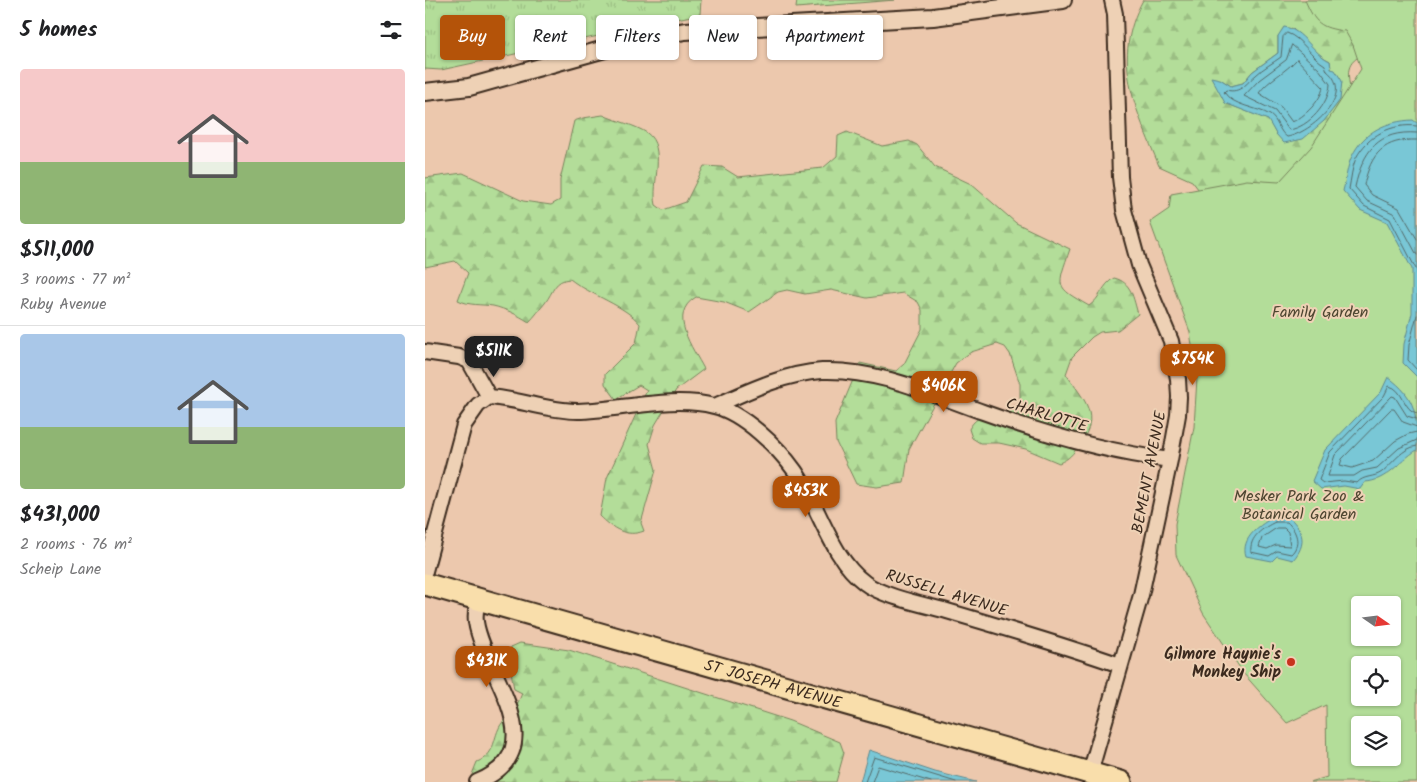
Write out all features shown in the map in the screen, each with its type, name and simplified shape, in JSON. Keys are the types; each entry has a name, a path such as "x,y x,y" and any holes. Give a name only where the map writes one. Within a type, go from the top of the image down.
{"main road":[{"name":"ST JOSEPH AVENUE","path":"425,584 1121,782"}],"street":[{"path":"425,92 490,82 637,40 685,31 933,17 1063,0"},
{"name":"BEMENT AVENUE","path":"1090,772 1141,595 1178,416 1178,379 1171,341 1139,265 1124,210 1120,177 1115,14 1112,0"},
{"path":"425,352 459,357 469,361 476,370 489,397 478,405 464,425 425,571"},
{"name":"CHARLOTTE","path":"715,406 747,392 805,373 842,372 921,389 985,413 1067,439 1117,452 1170,460"},
{"name":"RUSSELL AVENUE","path":"489,397 539,407 579,411 654,404 715,406 741,420 766,437 782,454 815,504 843,559 865,583 910,600 1051,641 1120,664"},
{"path":"477,782 489,777 502,766 513,747 514,735 511,709 476,623 478,599"}],"green space":[{"path":"425,0 701,0 700,14 679,19 679,15 596,15 596,36 586,39 586,15 515,15 515,54 505,56 505,15 440,15 440,60 487,60 441,70 425,69"},
{"path":"797,0 895,0 796,8"},
{"name":"Family Garden","path":"1143,0 1353,0 1368,52 1354,60 1348,74 1417,531 1367,596 1357,596 1215,211 1192,181 1159,166 1135,104 1127,64 1128,44 1133,22","holes":["1292,28 1315,51 1330,61 1331,69 1276,134 1269,120 1225,103 1220,79 1231,86 1243,83 1252,72 1278,53 1278,36"]},
{"name":"Mesker Park Zoo & Botanical Garden","path":"1305,0 1417,0 1417,782 1310,782 1327,777 1326,705 1287,723 1244,674 1203,613 1176,555 1175,524 1194,427 1197,378 1190,332 1150,222 1169,209 1171,194 1247,180 1279,182 1311,147 1361,69 1353,45 1345,31 1324,26 1312,14"},
{"path":"603,115 642,130 653,139 657,157 656,205 663,210 686,202 704,166 722,167 738,177 823,168 837,156 838,136 847,132 882,146 909,141 917,145 935,167 971,184 1016,223 1070,249 1061,278 1061,284 1069,294 1089,306 1114,278 1125,283 1131,292 1138,314 1118,330 1100,332 1092,337 1072,357 1066,374 1084,400 1090,416 1086,434 1073,454 1059,463 1026,449 999,443 980,443 972,438 969,429 976,420 983,416 1003,413 1020,403 1020,384 1010,354 1005,347 997,344 971,352 956,363 909,449 904,483 877,487 856,484 836,442 835,423 860,363 896,371 904,364 922,329 922,310 918,302 903,293 867,298 831,290 805,294 787,290 778,292 749,312 724,302 696,297 683,312 683,322 689,341 704,369 676,390 655,425 649,444 656,470 641,523 644,531 631,533 620,531 609,524 600,516 607,478 647,390 639,385 616,399 605,384 605,374 636,343 640,324 617,306 570,279 557,284 545,303 529,322 512,312 498,307 471,304 458,300 468,273 455,261 425,267 425,178 463,173 523,201 551,205 560,200 560,180 574,121"},
{"path":"520,643 569,650 790,721 840,742 844,753 836,782 469,782 477,762 491,751 500,726 515,707 522,693 514,689 509,659 511,647"}],"water":[{"path":"1284,27 1297,32 1318,53 1330,61 1331,69 1335,70 1342,81 1340,100 1324,121 1303,139 1284,143 1268,120 1225,103 1211,77 1220,79 1231,86 1243,83 1252,72 1278,53 1278,36"},
{"path":"1413,120 1417,123 1417,377 1403,363 1404,344 1412,313 1412,269 1387,222 1360,210 1343,191 1350,160 1363,140 1385,125"},
{"path":"1388,377 1405,392 1410,400 1417,427 1417,450 1380,478 1365,482 1360,489 1344,486 1321,489 1312,481 1325,450 1381,392"},
{"path":"1274,517 1289,517 1301,533 1302,543 1293,560 1277,556 1272,561 1246,556 1246,543 1253,532"},
{"path":"869,750 935,772 976,782 860,782"}],"place":[{"name":"Gilmore Haynie's Monkey Ship","path":"1291,662"}]}
